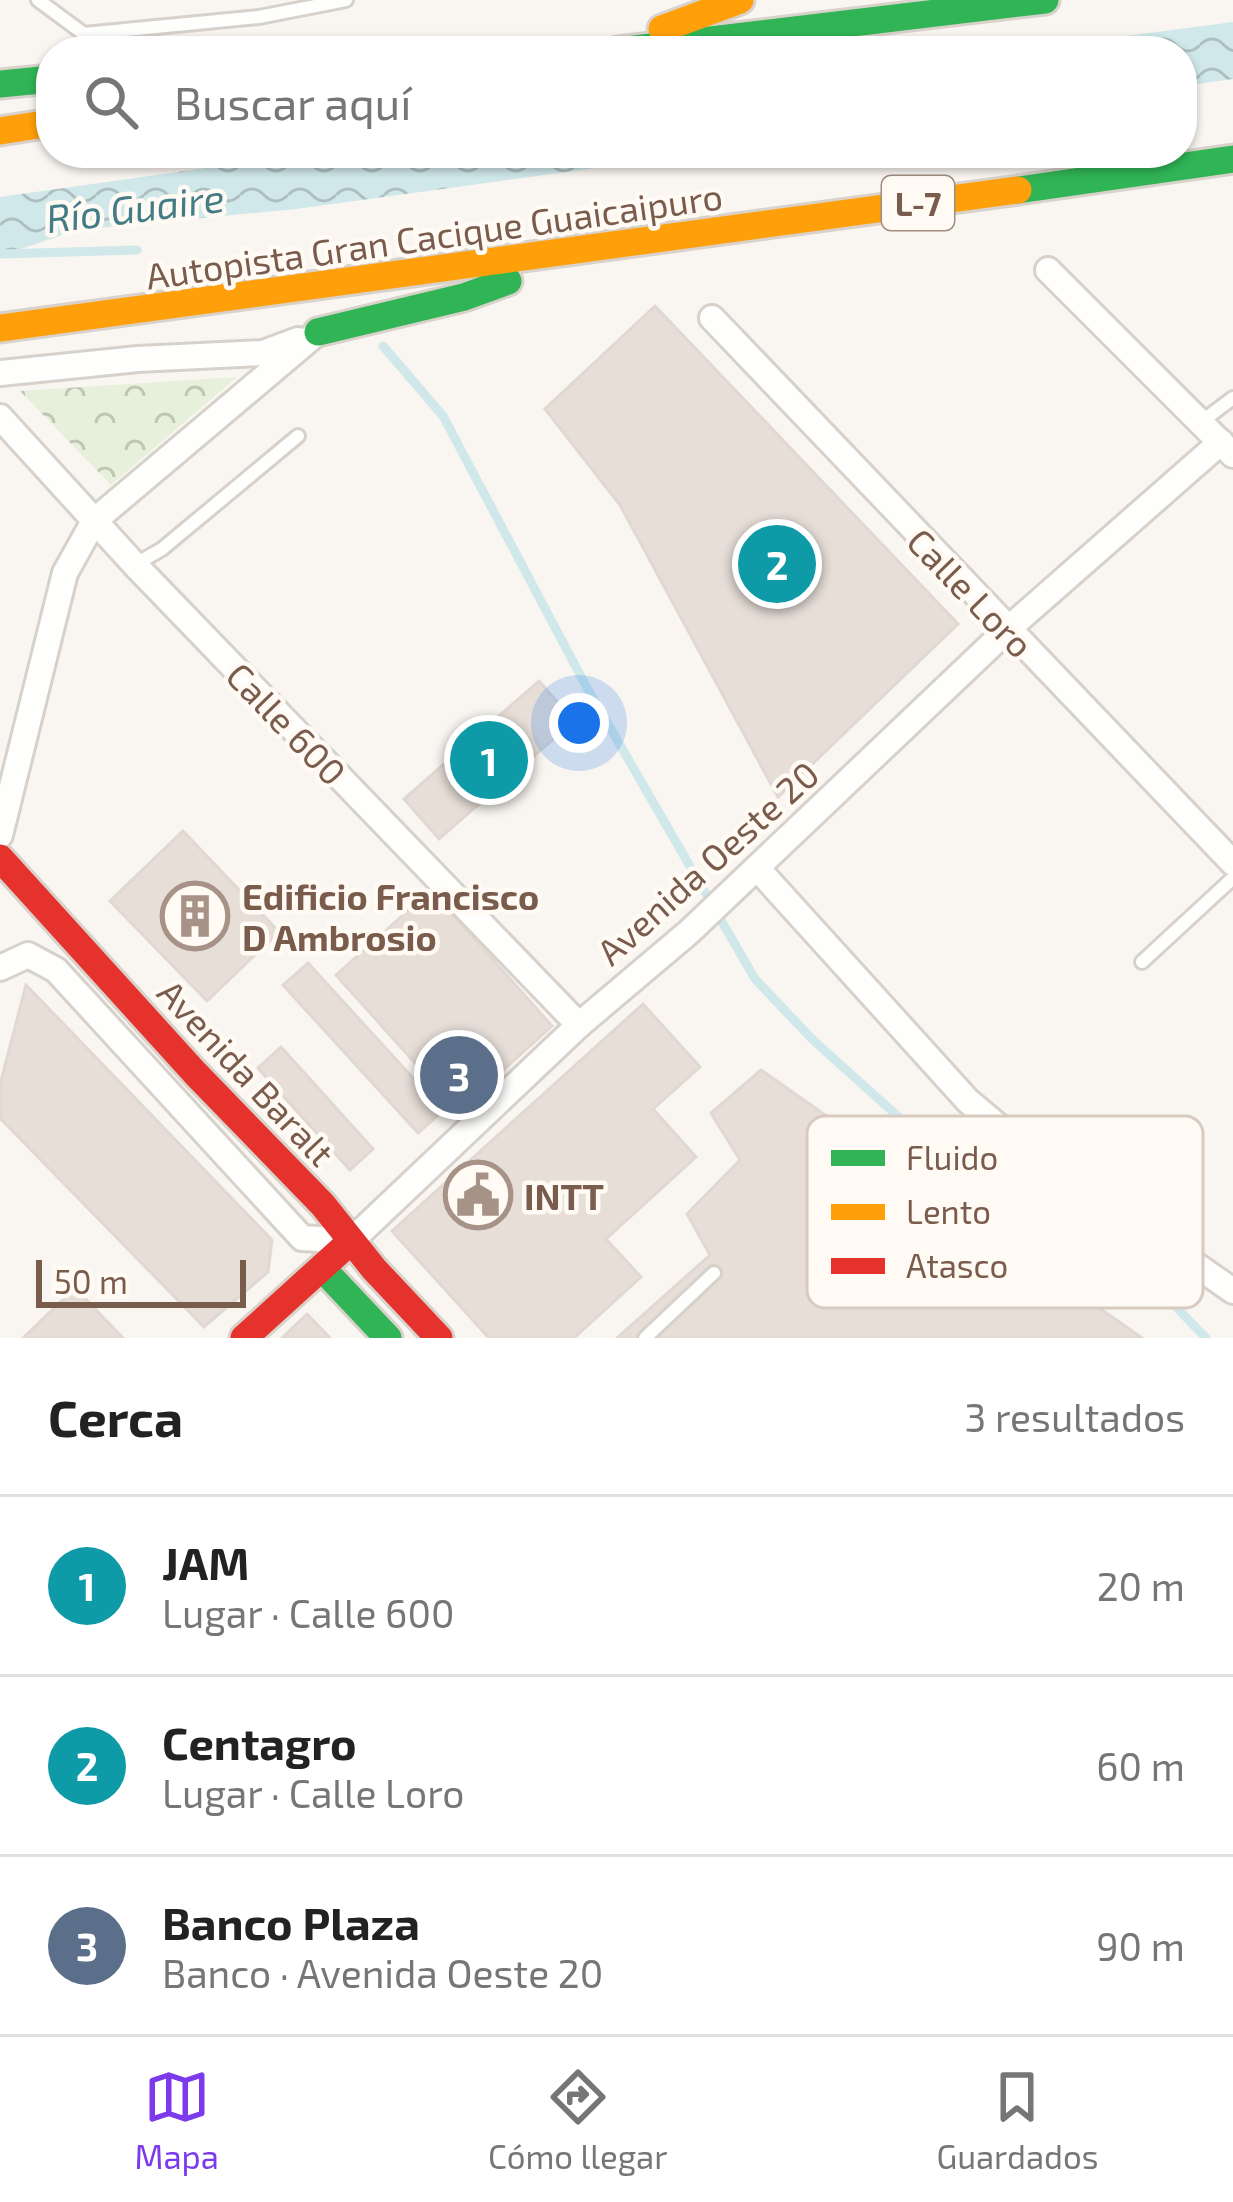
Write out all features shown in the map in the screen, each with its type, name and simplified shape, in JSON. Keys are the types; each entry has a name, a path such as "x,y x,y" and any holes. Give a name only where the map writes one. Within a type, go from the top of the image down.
{"main road":[{"path":"646,36 740,0"},
{"path":"739,36 1045,0"},
{"path":"0,84 36,81"},
{"path":"0,131 36,125"},
{"name":"Autopista Gran Cacique Guaicaipuro","path":"1197,164 1233,159"},
{"name":"Autopista Gran Cacique Guaicaipuro","path":"0,328 1170,168"},
{"path":"317,332 464,297 603,249"},
{"name":"Avenida Baralt","path":"0,857 323,1205 439,1338"},
{"name":"Avenida Oeste 20","path":"244,1338 351,1240"},
{"path":"322,1268 388,1338"}],"street":[{"path":"1048,270 1227,448"},
{"name":"Calle Loro","path":"712,318 1233,863"},
{"path":"0,373 263,353 317,332"},
{"path":"0,835 64,573 94,521 317,332"},
{"name":"Calle 600","path":"0,417 135,565 579,1025"},
{"name":"Avenida Oeste 20","path":"351,1240 579,1025 689,932 1007,630 1227,448"},
{"path":"757,868 986,1116"},
{"path":"0,877 40,902"},
{"path":"0,968 28,956 56,970 302,1238 351,1240"},
{"path":"1203,1270 1233,1291"}],"lane":[{"path":"38,0 84,34 259,17 346,0"},
{"path":"1201,422 1233,398"},
{"path":"135,565 162,549 298,436"},
{"path":"1142,962 1233,878"},
{"path":"645,1338 714,1273"}],"green space":[{"path":"237,377 111,485 20,391"}],"water":[{"path":"1233,22 1233,79 1197,84 1197,36 1126,36"},
{"name":"Río Guaire","path":"206,168 595,168 296,209 77,230 0,256 0,197"}],"building":[{"path":"655,306 958,624 778,797 620,505 545,409"},
{"path":"539,681 574,721 439,839 404,799"},
{"name":"Edificio Francisco D Ambrosio","path":"183,831 279,932 207,1001 110,901"},
{"path":"431,890 552,1026 458,1111 336,975"},
{"path":"308,963 443,1111 418,1133 283,985"},
{"path":"26,985 272,1240 268,1272 204,1327 0,1118 0,1085"},
{"path":"643,1004 700,1067 653,1109 696,1157 606,1239 641,1277 574,1338 489,1338 392,1231"},
{"path":"281,1047 373,1149 350,1170 258,1068"},
{"path":"761,1070 826,1116 807,1116 807,1308 1099,1308 1142,1338 617,1338 710,1255 687,1214 740,1160 711,1113"},
{"path":"75,1288 123,1338 23,1338"},
{"path":"307,1314 330,1338 282,1338"}],"waterway":[{"name":"Río Guaire","path":"0,254 137,250"},
{"path":"383,346 443,416 586,686 755,979 813,1040 898,1116"},
{"path":"1177,1308 1206,1338"}],"traffic: fast":[{"path":"744,36 1045,0"},
{"path":"0,84 36,80"},
{"path":"1197,164 1233,159"},
{"path":"1018,190 1171,168"},
{"path":"318,332 464,297 508,281"},
{"path":"322,1268 388,1338"}],"traffic: slow":[{"path":"662,29 740,0"},
{"path":"0,131 36,125"},
{"path":"0,328 1018,190"}],"traffic: jam":[{"path":"0,858 195,1073 323,1205 374,1269 439,1338"},
{"path":"244,1338 351,1241"}],"place":[{"name":"Centagro","path":"777,564"},
{"name":"JAM","path":"489,760"},
{"name":"Edificio Francisco D Ambrosio","path":"195,916"},
{"name":"Banco Plaza","path":"459,1075"},
{"name":"INTT","path":"478,1195"}]}
